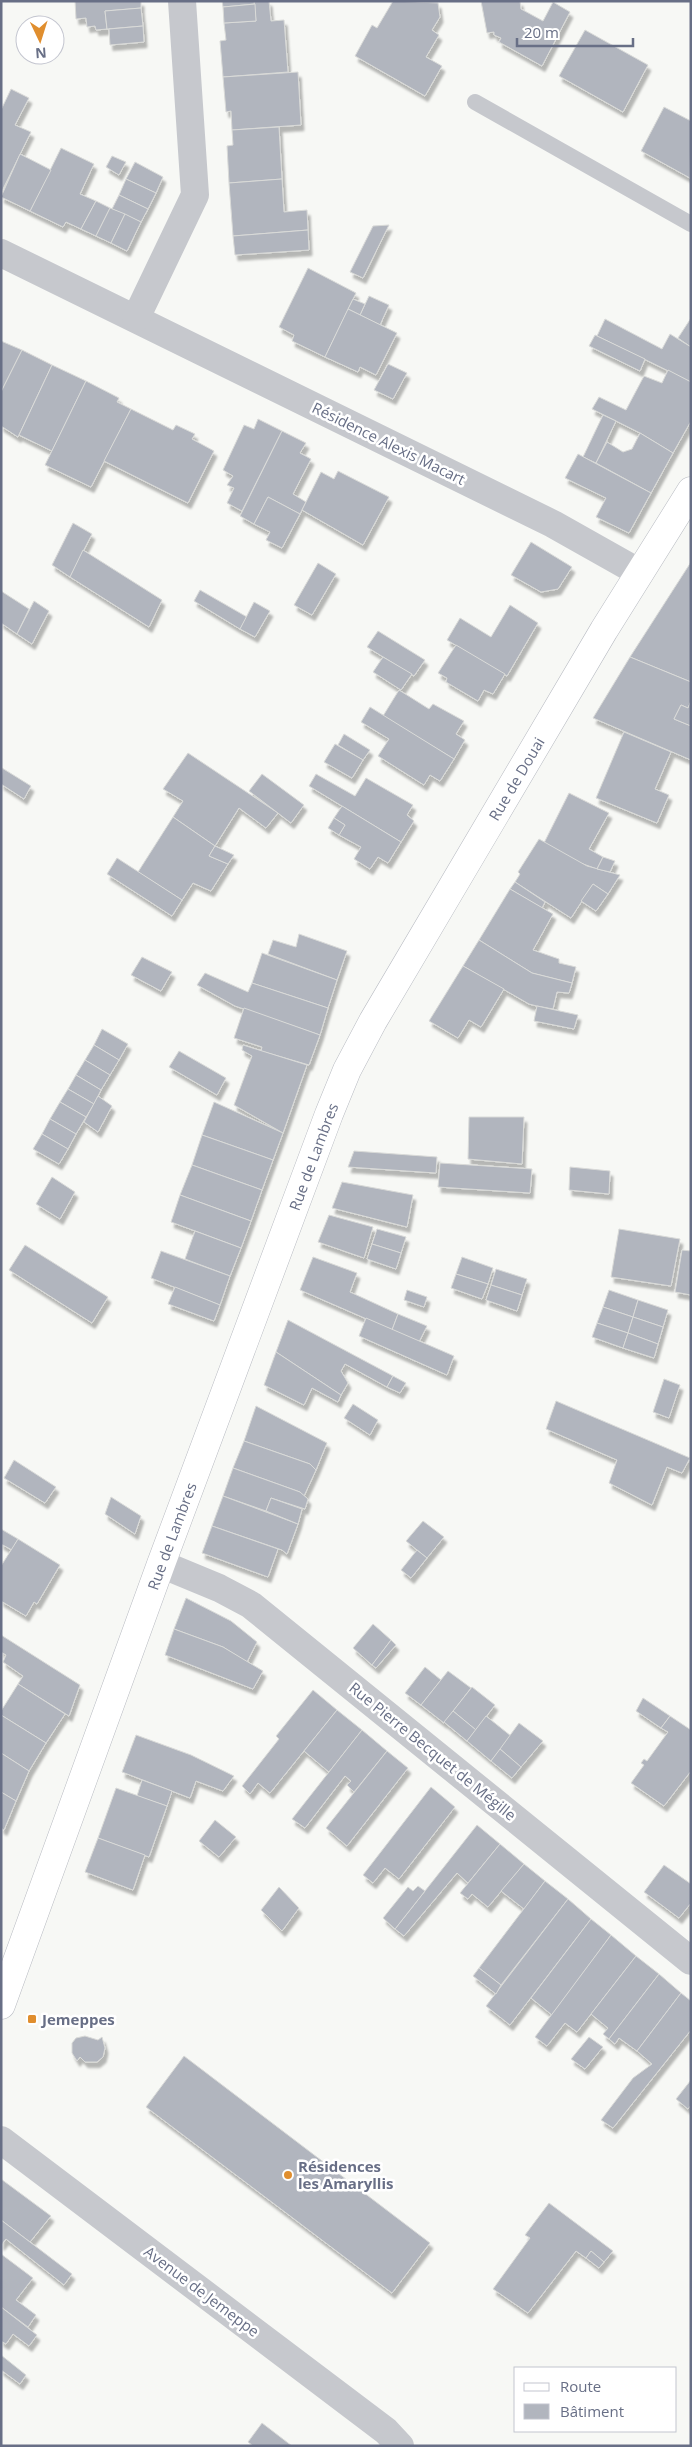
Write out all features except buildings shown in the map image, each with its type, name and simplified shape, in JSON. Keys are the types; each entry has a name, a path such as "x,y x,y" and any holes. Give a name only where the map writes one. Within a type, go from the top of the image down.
{"street":[{"path":"136,318 195,195 182,1"},
{"name":"Résidence Alexis Macart","path":"1,253 580,538 640,573"},
{"name":"Rue de Douai","path":"347,1070 423,936 691,491"},
{"name":"Rue de Lambres","path":"1,2005 161,1564 347,1070"},
{"name":"Rue Pierre Becquet de Mégille","path":"161,1564 219,1588 251,1605 691,1961"},
{"name":"Avenue de Jemeppe","path":"1,2140 379,2425 400,2446"}],"lane":[{"path":"475,102 691,224"}],"place":[{"name":"Jemeppes","path":"32,2019"},
{"name":"Résidences les Amaryllis","path":"288,2175"}]}
